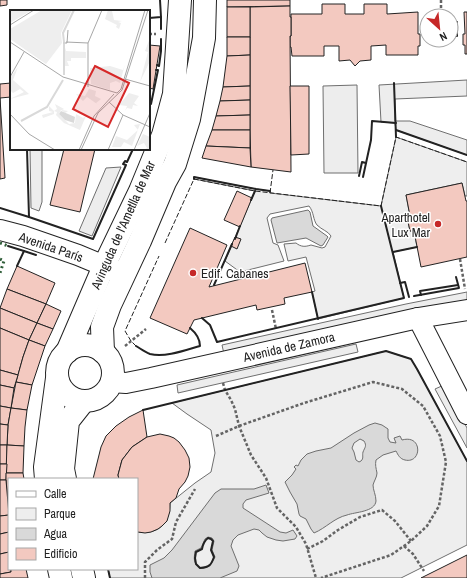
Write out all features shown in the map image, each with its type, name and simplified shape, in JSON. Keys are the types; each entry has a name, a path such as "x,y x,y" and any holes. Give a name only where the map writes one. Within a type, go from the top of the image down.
{"street":[{"name":"Avinguda de l'Ametlla de Mar","path":"67,352 114,270 140,191 163,135 174,94 180,0"},
{"name":"Avinguda de l'Ametlla de Mar","path":"106,355 102,327 110,305 114,270 140,241 165,182 175,164 189,119 204,38 204,0"},
{"name":"Avenida París","path":"0,230 23,236 78,255 114,270"},
{"name":"Avenida de Zamora","path":"112,382 126,383 151,378 418,318 467,310"},
{"path":"418,318 467,414"},
{"path":"46,478 45,467 57,378 57,368 60,359 75,347 85,345 95,347 106,355 112,367 112,382 107,391 92,401 83,402 66,395 60,387 57,378"},
{"path":"65,478 63,469 68,421 83,402"}],"path":[{"path":"150,34 157,34"},
{"path":"460,259 465,287"},
{"path":"106,355 146,330"},
{"path":"216,436 239,426 304,403 373,382 402,389 423,406 440,436 446,462 439,506 427,526 411,541 391,555 321,578"},
{"path":"225,390 233,404 239,426 251,455 266,478 277,508 296,527 306,544 316,578"},
{"path":"145,578 145,562 172,539 176,522 195,489"},
{"path":"307,549 323,541 360,517 382,510 395,521 411,541"},
{"path":"404,546 413,554 424,571"}],"green space":[{"path":"396,137 467,162 467,196 465,196 462,183 406,195 410,216 407,217 410,231 414,231 417,247 393,252 404,298 318,319 312,292 315,291 306,257 288,261 284,244 296,243 303,246 311,245 322,248 325,247 331,236 317,225 309,206 270,214 267,218 273,243 278,245 284,261 240,272 225,261 255,191 194,179 194,177 270,191 270,193 381,206"},
{"path":"386,351 411,359 467,461 467,545 401,578 110,578 108,570 138,570 138,532 151,532 157,530 168,517 170,503 211,472 215,453 211,430 172,403"}],"shaded area":[{"path":"467,80 467,96 395,99 395,121 410,121 467,140 467,155 396,130 395,123 381,122 379,85"},
{"path":"357,85 358,173 324,173 323,86"},
{"path":"30,150 42,150 42,202 39,211 31,208"},
{"path":"121,167 92,236 79,231 106,168"},
{"path":"467,292 467,300 224,354 222,345"},
{"path":"356,344 358,352 178,393 177,385"},
{"path":"444,385 467,428 467,448 435,389"}],"water":[{"path":"308,210 310,212 313,226 328,237 323,245 321,246 306,238 277,243 271,220 272,218"},
{"path":"375,423 388,429 388,438 390,442 396,443 394,438 400,436 402,440 409,439 414,441 418,449 415,458 405,460 400,458 396,451 383,455 376,460 377,474 373,485 376,499 375,505 364,511 342,516 314,533 306,519 300,516 297,504 285,482 296,469 294,467 296,465 298,466 307,454 331,448 369,425","holes":["360,439 364,441 366,445 363,452 363,458 359,462 356,460 352,448 354,443"]},
{"path":"266,485 269,493 246,500 243,504 243,508 280,532 286,533 293,530 297,536 295,539 283,541 276,540 267,537 259,530 254,529 238,535 233,540 231,546 239,566 237,571 220,578 152,578 150,565 164,558 172,550 215,493 221,489 254,489","holes":["208,537 212,538 214,541 212,550 215,557 210,566 200,568 194,561 195,551 201,548 205,539"]}],"building":[{"path":"0,0 7,0 7,5 0,6"},
{"path":"227,0 290,0 290,6 227,7"},
{"path":"322,4 345,4 345,14 364,14 364,4 387,4 387,14 418,12 418,55 386,55 386,45 371,46 371,60 360,61 355,66 350,60 339,61 339,46 324,46 324,56 292,56 290,47 291,14 322,14"},
{"path":"290,6 291,172 251,167 250,130 250,7"},
{"path":"227,7 250,7 250,37 227,37"},
{"path":"464,12 467,12 467,54 465,54 465,45 463,45 463,34 465,34"},
{"path":"227,37 250,37 250,55 227,56"},
{"path":"150,45 160,46 153,89 150,88"},
{"path":"250,55 250,86 223,87 227,56"},
{"path":"10,83 10,97 0,98 0,84"},
{"path":"250,86 250,100 220,101 223,87"},
{"path":"290,86 309,86 309,154 291,155"},
{"path":"0,98 5,178 0,179"},
{"path":"250,100 250,115 216,116 220,101"},
{"path":"250,115 250,130 212,130 216,116"},
{"path":"212,130 250,130 250,148 206,146"},
{"path":"206,146 250,148 251,167 202,158"},
{"path":"64,150 95,150 80,212 50,205"},
{"name":"Aparthotel Lux Mar","path":"462,183 467,201 467,257 421,267 414,231 410,231 407,217 410,216 406,195"},
{"path":"237,191 252,198 240,227 224,220"},
{"name":"Edif. Cabanes","path":"190,228 227,245 209,287 305,263 312,292 284,298 285,304 257,310 256,305 194,320 187,334 150,318"},
{"path":"235,237 241,239 237,249 231,246"},
{"path":"17,266 55,283 46,304 7,289"},
{"path":"7,289 46,304 37,323 0,308"},
{"path":"46,304 61,311 53,329 37,323"},
{"path":"0,308 37,323 29,340 0,328"},
{"path":"37,323 53,329 45,346 29,340"},
{"path":"0,328 29,340 18,375 0,370"},
{"path":"29,340 45,346 32,385 16,382"},
{"path":"0,370 18,375 14,388 0,385"},
{"path":"16,382 32,385 27,410 11,408"},
{"path":"0,385 14,388 11,408 0,406"},
{"path":"0,406 11,408 8,425 0,424"},
{"path":"11,408 27,410 24,446 7,445"},
{"path":"143,410 147,437 132,447 122,460 118,475 119,478 93,478 101,447 106,436 116,426"},
{"path":"0,424 8,425 7,445 0,445"},
{"path":"160,434 174,438 185,450 189,458 190,467 185,482 179,489 176,498 170,503 170,511 167,521 158,529 145,533 138,532 138,478 119,478 118,475 122,460 132,447 147,437"},
{"path":"0,445 7,445 7,464 0,464"},
{"path":"7,445 24,446 23,473 6,473"},
{"path":"0,464 7,464 6,480 0,480"},
{"path":"6,473 23,473 24,478 8,478 8,500"},
{"path":"0,480 6,480 8,515 0,516"},
{"path":"8,515 8,532 0,534 0,516"},
{"path":"8,532 8,552 0,554 0,534"},
{"path":"8,552 8,570 11,570 11,572 0,574 0,554"},
{"path":"467,555 467,578 421,578"},
{"path":"11,570 26,570 28,578 0,578 0,574 11,572"}],"hedge":[{"path":"0,243 8,246"},
{"path":"0,259 4,261 0,273"}],"fence":[{"path":"165,243 194,179 255,191 381,206 396,137 467,162"},
{"path":"270,193 273,170"},
{"path":"136,346 125,331 159,256"}],"wall":[{"path":"150,18 161,17 160,0"},
{"path":"161,17 161,29"},
{"path":"157,65 159,66 161,39"},
{"path":"150,104 158,70 156,70"},
{"path":"394,83 396,137"},
{"path":"363,177 371,140 372,121 396,123"},
{"path":"396,130 467,155"},
{"path":"27,150 29,217 93,239 126,165 123,164 125,161 127,162 133,150"},
{"path":"359,176 362,162 366,163"},
{"path":"194,179 194,177 270,191"},
{"path":"251,200 255,191"},
{"path":"202,318 210,325 217,342 404,298 381,206"},
{"path":"0,208 29,217"},
{"path":"235,239 240,226"},
{"path":"214,285 232,244"},
{"path":"8,246 24,251 17,266"},
{"path":"393,252 417,247"},
{"path":"24,251 36,255"},
{"path":"414,296 459,288 456,277"},
{"path":"400,283 405,282 409,297"},
{"path":"421,295 420,291 458,285"},
{"path":"312,292 318,319"},
{"path":"136,346 150,354 156,355 175,353 200,346 197,336 190,328"},
{"path":"143,410 386,351 411,359 467,461"},
{"path":"208,538 213,541 211,550 214,557 210,565 200,568 196,564 196,552 202,549 208,538"},
{"path":"108,570 110,578"}],"place":[{"name":"Aparthotel Lux Mar","path":"438,224"},
{"name":"Edif. Cabanes","path":"193,273"}]}
